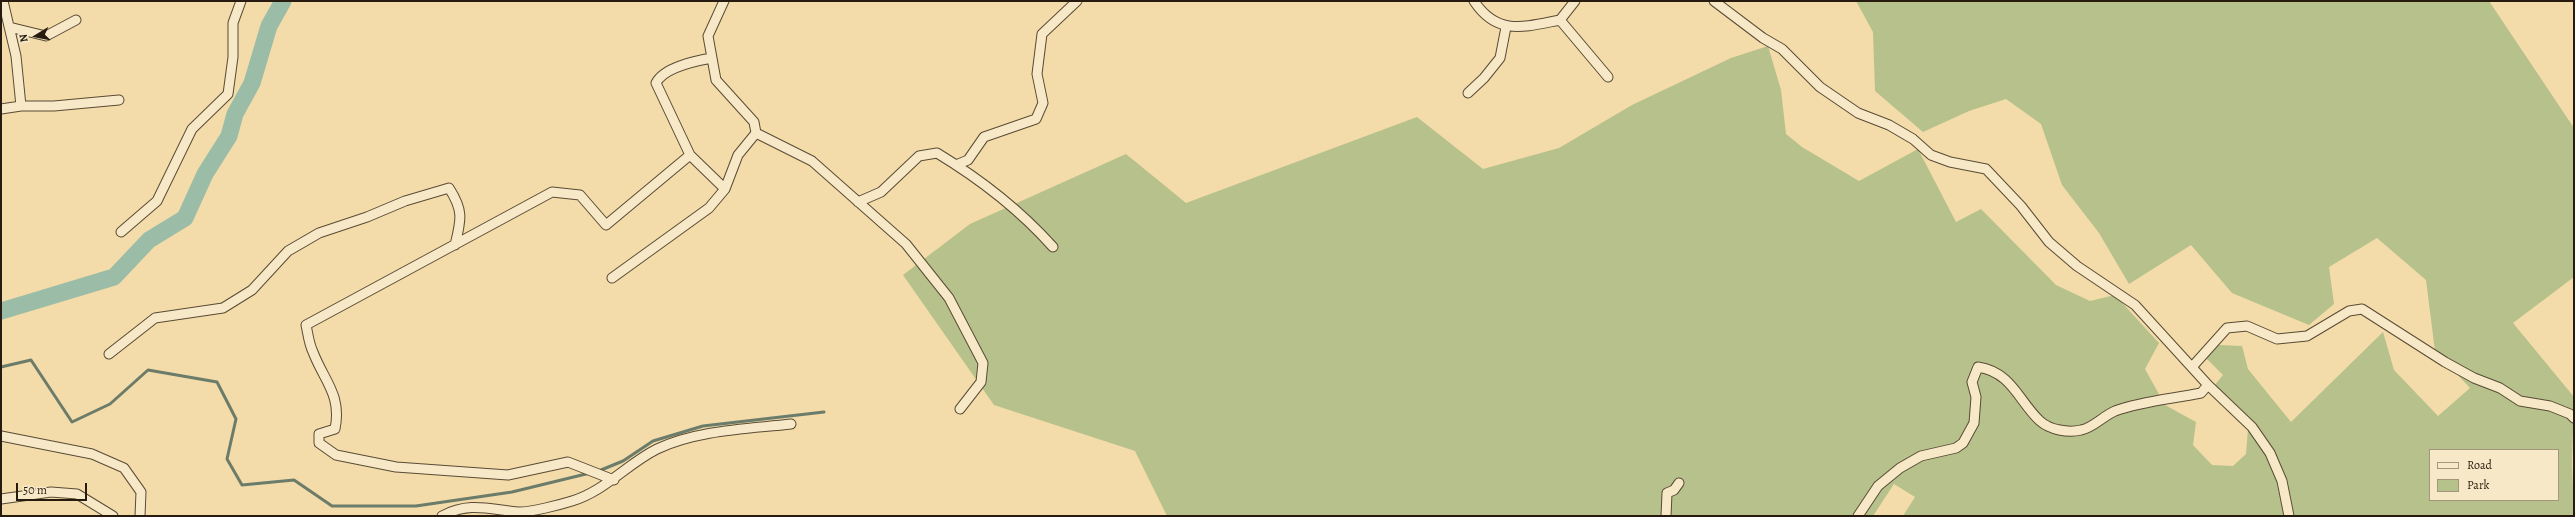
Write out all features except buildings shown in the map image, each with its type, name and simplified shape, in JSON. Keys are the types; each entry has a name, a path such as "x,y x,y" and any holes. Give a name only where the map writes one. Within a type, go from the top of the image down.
{"street":[{"path":"3,1 16,56 22,106"},
{"path":"121,232 157,201 192,129 228,94 233,57 233,23 241,1"},
{"path":"612,278 709,208 725,189 738,155 756,133 754,122 716,80 708,36 724,1"},
{"path":"956,165 968,160 984,137 1036,119 1043,103 1037,74 1042,34 1077,1"},
{"path":"1474,1 1492,22 1506,27 1526,26 1560,20 1575,1"},
{"path":"1714,1 1757,34 1782,50 1820,87 1858,113 1889,126 1913,139 1931,154 1950,162 1984,167 2000,181 2049,242 2077,266 2135,305 2208,385 2252,427 2270,453 2282,481 2289,516"},
{"path":"9,27 46,36 76,20"},
{"path":"1560,20 1608,77"},
{"path":"1468,93 1484,78 1500,58 1506,27"},
{"path":"712,58 669,70 662,74 656,83 690,155 725,189"},
{"path":"1,109 22,106 68,105 119,100"},
{"path":"756,133 812,161 906,244 949,298 983,364 981,382 960,409"},
{"path":"858,202 881,192 919,156 937,153 956,165 1029,220 1053,247"},
{"path":"614,480 568,462 508,474 396,467 336,455 320,443 319,434 335,429 338,412 335,396 312,352 306,325 552,192 580,195 606,225 690,155"},
{"path":"109,354 155,318 223,308 252,290 288,251 319,233 367,217 406,201 450,188 458,202 462,219 456,245"},
{"path":"2192,368 2227,328 2247,326 2276,339 2307,336 2349,311 2362,309 2445,362 2474,378 2500,388 2520,401 2550,406 2570,414 2574,418"},
{"path":"1858,516 1878,486 1900,468 1921,456 1956,448 1963,443 1974,423 1976,397 1972,382 1978,366 1987,368 2014,386 2040,421 2051,428 2068,431 2082,430 2113,412 2136,404 2201,393 2208,385"},
{"path":"442,516 451,511 485,506 520,512 573,500 614,480 658,449 705,435 791,424"},
{"path":"1,436 92,454 124,468 141,492 140,516"},
{"path":"1666,516 1667,493 1674,490 1678,483"},
{"path":"1,499 51,492 77,494 114,516"}],"green space":[{"path":"1856,1 2489,1 2574,128 2574,277 2513,323 2574,397 2572,463 2574,516 1903,516 1915,497 1894,484 1873,516 1167,516 1135,451 994,405 903,275 970,224 1126,154 1186,203 1417,117 1483,169 1559,148 1632,105 1731,58 1768,46 1781,90 1786,134 1802,147 1859,181 1918,149 1956,222 1981,209 2056,285 2090,301 2115,295 2159,343 2145,369 2165,405 2196,422 2193,445 2212,465 2233,466 2246,454 2248,429 2260,428 2214,386 2223,375 2205,357 2219,345 2242,346 2248,369 2291,422 2383,332 2394,370 2438,416 2470,388 2435,351 2426,280 2377,238 2329,267 2334,304 2309,325 2232,293 2191,245 2129,284 2099,233 2062,185 2041,124 2006,99 1969,111 1923,132 1875,91 1873,32"}],"waterway":[{"path":"1,311 114,277 149,240 185,218 205,174 229,136 235,114 252,83 269,26 283,1"},
{"path":"1,367 31,360 72,422 110,404 148,370 217,382 236,419 227,459 242,485 294,480 332,506 416,506 512,492 590,473"},
{"path":"601,470 623,461 653,441 703,426 824,412"}]}
